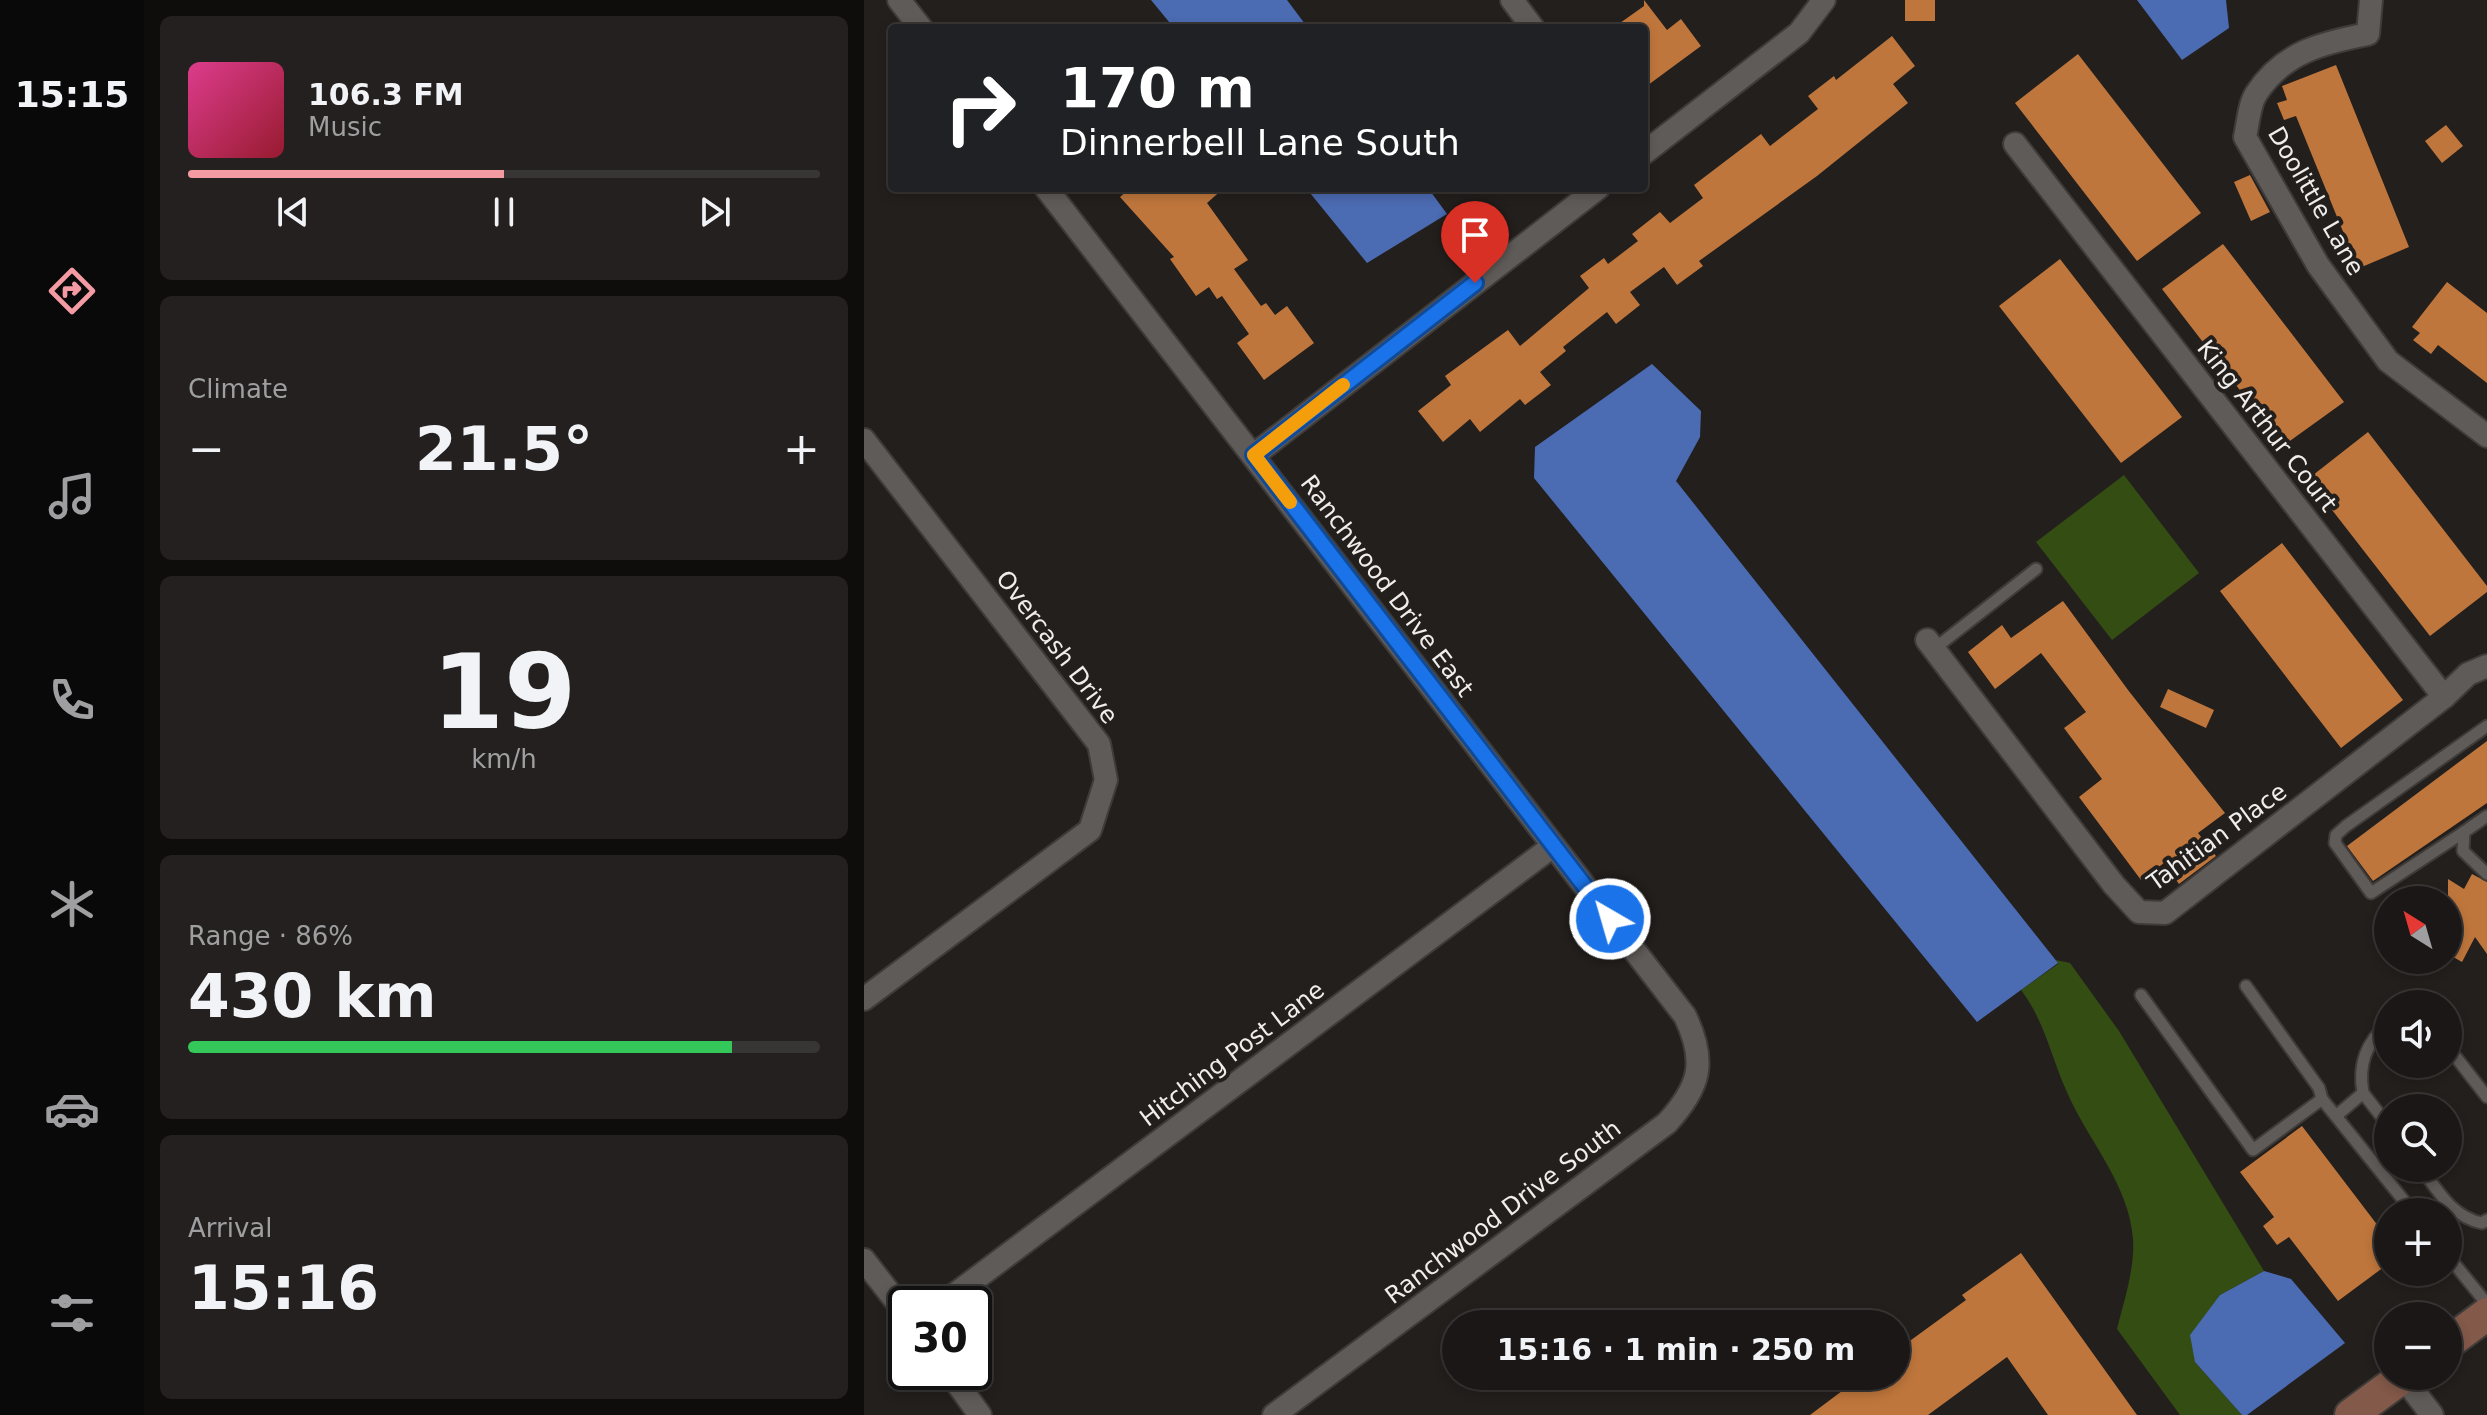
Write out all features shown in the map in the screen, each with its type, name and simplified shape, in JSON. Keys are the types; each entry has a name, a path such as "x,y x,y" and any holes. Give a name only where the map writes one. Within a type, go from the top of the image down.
{"main road":[{"path":"2462,1333 2487,1314"},
{"path":"2351,1415 2385,1390"}],"street":[{"path":"899,0 918,24"},
{"path":"1512,0 1530,24"},
{"path":"1648,150 1799,33 1824,0"},
{"name":"Doolittle Lane","path":"2371,0 2368,34 2319,43 2287,59 2254,96 2245,137 2318,265 2388,361 2487,436"},
{"name":"King Arthur Court","path":"2015,144 2444,697"},
{"name":"Ranchwood Drive East","path":"1049,192 1685,1016"},
{"path":"1254,455 1593,192"},
{"name":"Overcash Drive","path":"864,440 1099,744 1106,780 1090,830 864,999"},
{"name":"Tahitian Place","path":"1931,644 2139,912 2165,913 2444,697"},
{"path":"2444,697 2468,674 2487,666"},
{"name":"Hitching Post Lane","path":"966,1286 1553,846"},
{"name":"Ranchwood Drive South","path":"1274,1415 1667,1123 1690,1097 1697,1072 1696,1040 1685,1016"},
{"path":"864,1260 888,1291"},
{"path":"962,1390 980,1415"},
{"path":"2414,1390 2432,1415"}],"lane":[{"path":"1931,644 2036,569"},
{"path":"2487,726 2346,826 2336,835 2335,843 2371,893 2487,816"},
{"path":"2464,832 2463,851 2487,874"},
{"path":"2246,986 2319,1088 2322,1099 2402,1198"},
{"path":"2141,995 2253,1150 2322,1099"},
{"path":"2374,1035 2360,1075 2363,1093 2374,1107"},
{"path":"2462,1065 2487,1097"},
{"path":"2336,1116 2363,1093"},
{"path":"2432,1182 2454,1211 2467,1220 2482,1223 2487,1220"},
{"path":"2462,1273 2487,1304"}],"green space":[{"path":"2124,475 2199,573 2112,640 2036,542"},
{"path":"2056,960 2070,963 2119,1031 2264,1271 2220,1295 2195,1362 2242,1415 2180,1415 2117,1329 2132,1261 2130,1219 2116,1180 2075,1108 2041,1026 2021,990 2058,964"}],"water":[{"path":"1151,0 1287,0 1305,24 1171,24"},
{"path":"2137,0 2226,0 2229,28 2182,60"},
{"path":"1309,192 1431,192 1447,214 1367,263"},
{"path":"1652,364 1701,411 1700,437 1676,481 2058,963 1977,1022 1534,478 1535,447"},
{"path":"2264,1271 2291,1279 2345,1343 2247,1415 2242,1415 2195,1362 2190,1335 2220,1295"}],"building":[{"path":"1644,0 1667,30 1681,19 1701,46 1648,85 1648,24 1619,24 1644,6"},
{"path":"1905,0 1935,0 1935,21 1905,21"},
{"path":"1892,36 1915,66 1893,84 1908,103 1817,176 1699,261 1703,266 1677,285 1664,267 1630,292 1640,305 1616,324 1607,312 1563,347 1566,351 1540,372 1551,385 1525,405 1520,399 1480,432 1470,419 1443,442 1418,411 1451,385 1445,376 1508,330 1520,346 1589,288 1580,276 1604,258 1608,264 1638,241 1632,234 1660,212 1670,223 1703,198 1694,185 1761,134 1770,146 1818,109 1808,96 1834,76 1836,80"},
{"path":"2078,54 2201,213 2137,261 2015,103"},
{"path":"2336,65 2409,247 2357,269 2352,257 2343,260 2336,243 2346,239 2296,116 2284,120 2277,103 2287,100 2282,86"},
{"path":"2446,125 2463,146 2442,163 2425,141"},
{"path":"2250,175 2270,212 2251,221 2234,182"},
{"path":"1126,192 1219,192 1207,203 1248,260 1234,269 1261,306 1266,303 1275,315 1287,306 1314,343 1264,380 1237,343 1249,334 1222,296 1217,299 1209,287 1196,296 1170,259 1174,257 1120,197"},
{"path":"2223,244 2344,402 2283,446 2162,289"},
{"path":"2060,259 2182,417 2121,463 1999,306"},
{"path":"2447,282 2487,313 2487,383 2438,345 2431,354 2413,340 2420,333 2412,327"},
{"path":"2368,432 2487,586 2487,592 2430,636 2308,479"},
{"path":"2282,543 2403,700 2341,748 2220,591"},
{"path":"2063,601 2225,813 2198,833 2216,856 2179,884 2164,863 2141,880 2079,797 2102,779 2064,728 2086,712 2041,653 1995,689 1968,652 2002,625 2011,638"},
{"path":"2168,689 2214,710 2206,728 2160,707"},
{"path":"2487,741 2487,803 2373,881 2347,846"},
{"path":"2472,874 2487,882 2487,954 2475,937 2462,962 2462,888"},
{"path":"2302,1126 2374,1221 2374,1274 2338,1301 2289,1237 2277,1245 2263,1226 2274,1217 2240,1172"},
{"path":"2021,1253 2137,1415 2048,1415 2007,1357 1928,1415 1810,1415 1843,1390 1910,1390 1910,1341 1966,1300 1962,1295"}],"slow traffic":[{"path":"1290,502 1254,455 1343,385"}],"route":[{"path":"1475,283 1254,455 1610,919"}]}
